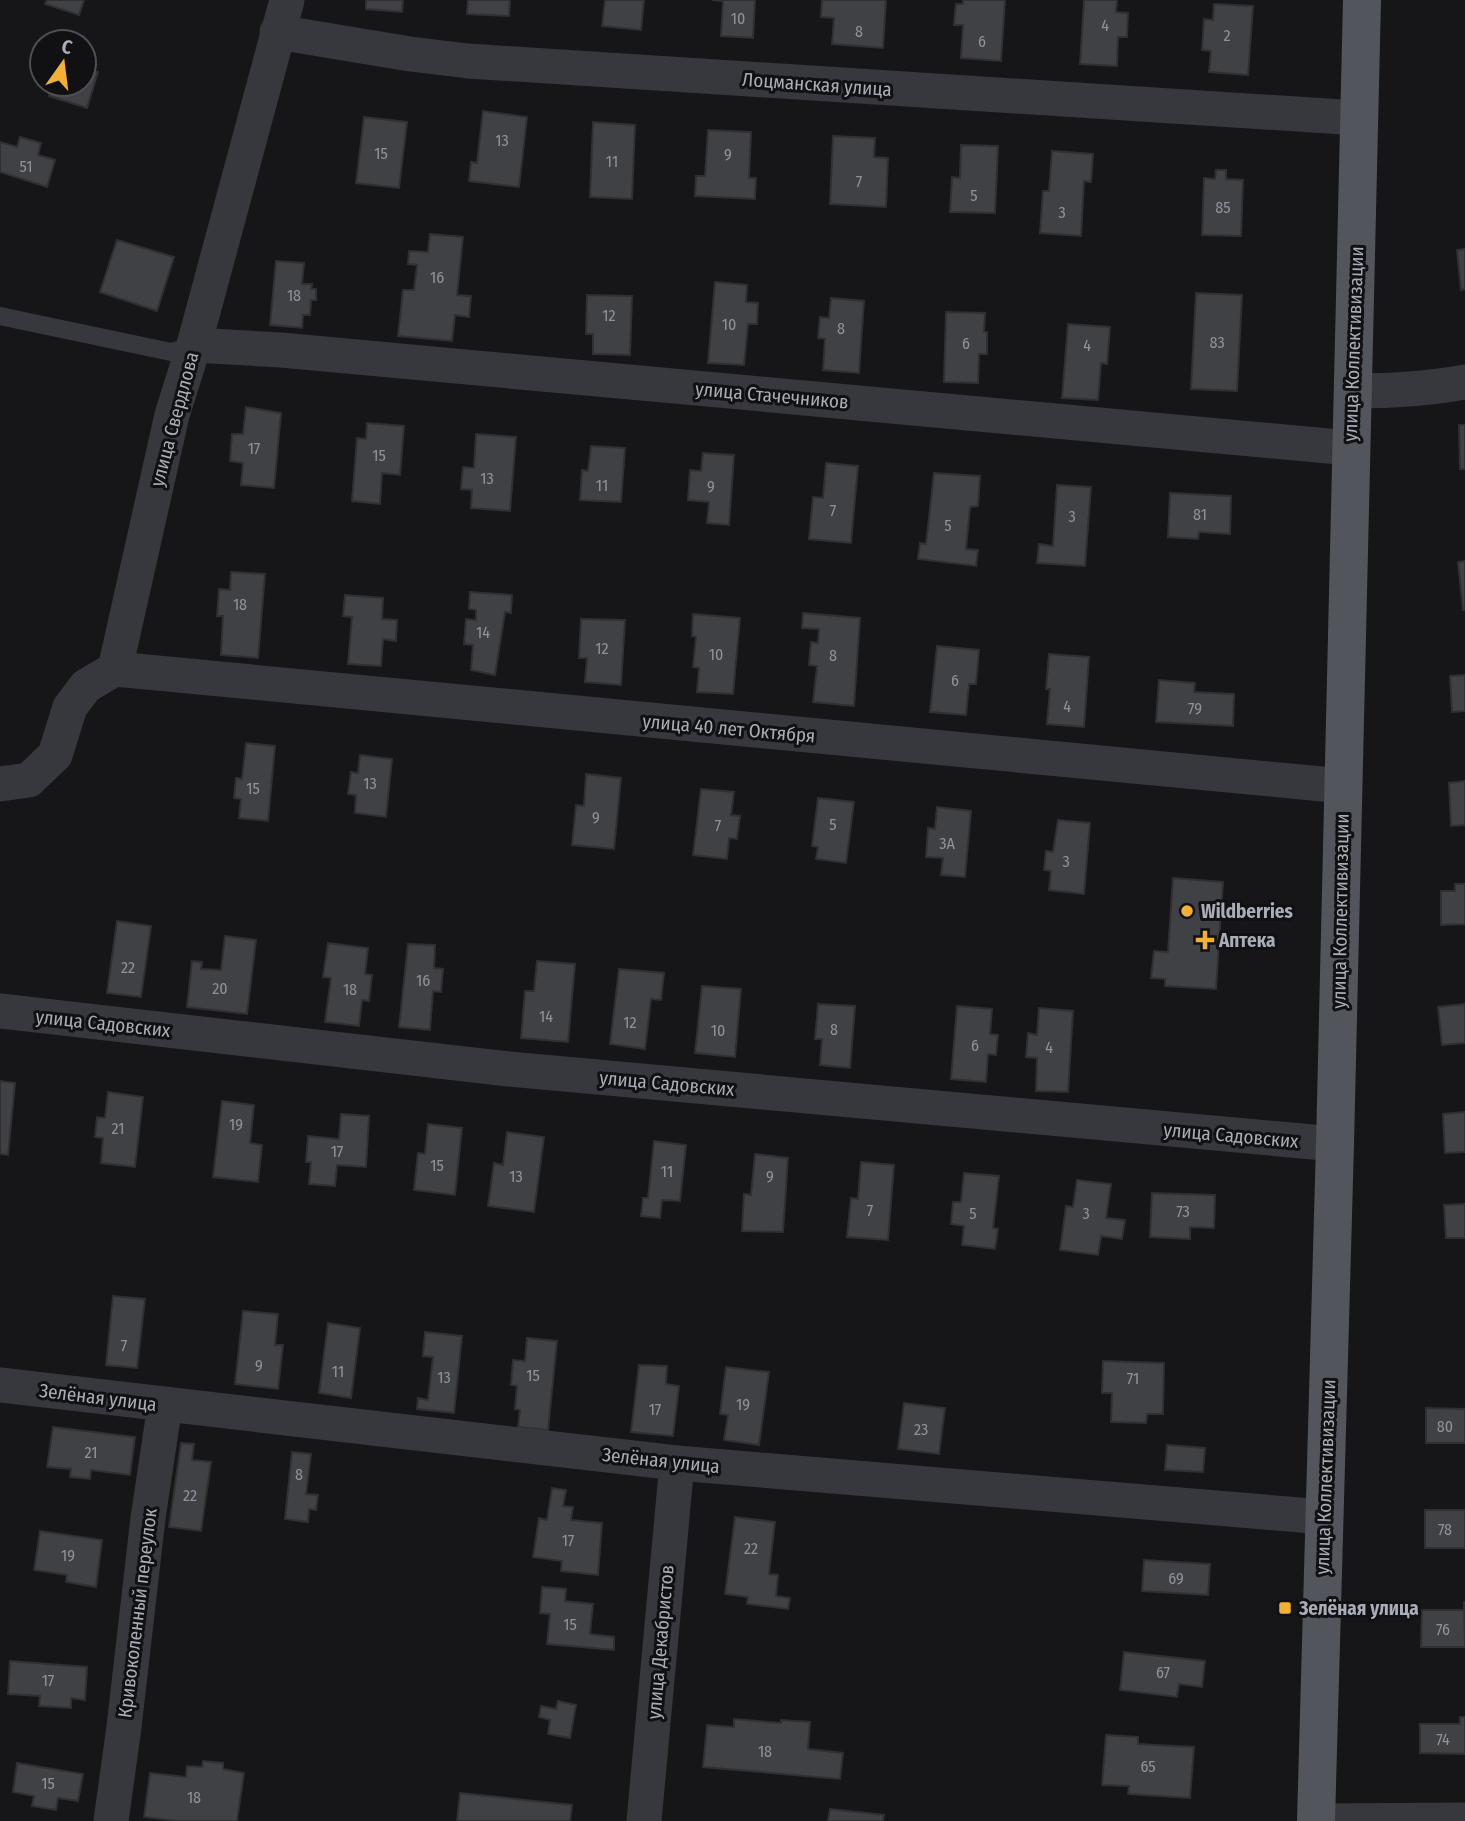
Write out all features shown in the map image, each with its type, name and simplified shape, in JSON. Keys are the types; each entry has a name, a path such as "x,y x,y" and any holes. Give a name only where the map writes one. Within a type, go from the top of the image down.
{"main road":[{"name":"улица Коллективизации","path":"1317,1821 1362,0"}],"street":[{"name":"Лоцманская улица","path":"282,16 410,54 468,61 1359,118"},
{"name":"улица Свердлова","path":"115,669 172,415 194,345 282,16"},
{"name":"улица Стачечников","path":"194,345 281,350 1350,448"},
{"path":"1353,391 1384,391 1465,382"},
{"path":"0,784 29,780 55,755 70,706 86,686 115,669"},
{"name":"улица 40 лет Октября","path":"115,669 1343,786"},
{"name":"улица Садовских","path":"0,1011 509,1069 1335,1144"},
{"name":"Зелёная улица","path":"0,1385 677,1463 1324,1517"},
{"name":"Кривоколенный переулок","path":"111,1821 148,1518 165,1405"},
{"name":"улица Декабристов","path":"644,1821 677,1463"},
{"path":"1324,1821 1465,1820"}],"lane":[{"path":"0,316 171,352 194,345"}],"building":[{"path":"47,0 84,0 79,15 45,4"},
{"path":"366,0 403,0 402,12 366,9"},
{"path":"468,0 510,0 509,16 467,14"},
{"path":"605,0 644,0 641,30 602,26"},
{"path":"712,0 755,0 753,38 721,36 723,1"},
{"path":"822,0 886,0 883,48 832,44 834,18 821,17"},
{"path":"963,0 1005,0 1001,61 961,58 963,25 954,25 956,4 963,4"},
{"path":"1084,0 1117,0 1116,12 1128,13 1127,37 1118,37 1117,66 1080,64"},
{"path":"1214,4 1253,6 1248,75 1209,72 1211,51 1202,50 1204,19 1213,20"},
{"path":"55,98 90,98 87,108"},
{"path":"483,111 527,117 519,187 469,181 471,162 477,163"},
{"path":"364,117 407,122 399,188 356,183"},
{"path":"593,122 635,125 632,199 590,197"},
{"path":"708,130 751,132 749,178 756,178 755,199 695,196 696,176 705,176"},
{"path":"833,136 875,138 874,157 888,158 886,207 830,204"},
{"path":"20,137 41,143 38,155 55,160 47,187 0,172 0,142 17,147"},
{"path":"961,145 998,146 995,213 950,212 952,177 960,178"},
{"path":"1052,151 1093,154 1091,182 1084,181 1081,236 1040,233 1043,191 1049,191"},
{"path":"1216,170 1226,170 1226,179 1243,180 1241,236 1202,235 1204,178 1215,179"},
{"path":"430,234 463,237 457,295 471,296 469,317 455,315 452,341 398,336 403,290 414,290 417,265 408,264 409,251 428,252"},
{"path":"117,240 174,257 157,311 100,292"},
{"path":"1465,249 1465,289 1461,290 1457,250"},
{"path":"276,261 304,263 302,284 312,284 311,289 316,289 316,300 311,300 310,315 303,315 302,328 270,325"},
{"path":"715,282 747,285 746,302 758,303 757,324 748,324 744,365 708,363"},
{"path":"1196,293 1242,295 1237,391 1191,389"},
{"path":"587,295 632,296 630,355 593,354 593,334 586,334"},
{"path":"831,298 864,301 859,373 823,370 825,339 818,338 820,317 829,318"},
{"path":"946,312 985,313 987,354 979,354 978,383 944,382"},
{"path":"1068,324 1110,327 1107,364 1101,363 1098,400 1062,398"},
{"path":"246,407 281,413 274,488 241,485 243,463 230,461 232,434 243,434"},
{"path":"367,423 404,426 400,475 382,473 380,504 352,501 357,438 366,439"},
{"path":"1459,425 1465,425 1465,469 1460,469"},
{"path":"476,434 516,437 510,511 471,508 472,490 461,489 463,467 474,468"},
{"path":"591,446 625,448 621,502 580,500 582,470 588,471"},
{"path":"703,453 734,455 729,525 707,523 709,502 688,500 690,470 701,471"},
{"path":"826,463 858,466 851,543 809,539 813,497 823,498"},
{"path":"934,473 980,476 978,506 970,507 966,549 978,550 976,566 918,559 920,543 926,544"},
{"path":"1057,485 1091,487 1085,566 1037,563 1039,544 1053,546"},
{"path":"1170,493 1231,496 1230,534 1199,532 1198,539 1168,537"},
{"path":"1465,561 1465,610 1463,610 1458,562"},
{"path":"231,572 265,574 258,658 221,655 223,616 217,616 219,589 230,590"},
{"path":"470,592 512,595 511,613 505,612 495,675 471,670 473,645 464,644 466,619 476,620 476,610 469,609"},
{"path":"345,595 383,598 382,619 397,620 396,641 383,639 381,666 348,664 352,617 343,616"},
{"path":"803,613 860,618 854,706 813,702 817,666 809,665 811,642 818,643 819,629 802,628"},
{"path":"693,614 740,618 733,694 697,692 699,668 693,667 696,637 692,636"},
{"path":"581,619 625,620 621,685 585,682 587,658 579,658"},
{"path":"937,646 979,650 976,684 969,684 966,715 930,712"},
{"path":"1049,654 1089,657 1084,727 1047,724"},
{"path":"1465,675 1465,711 1452,712 1450,676"},
{"path":"1159,680 1195,683 1194,692 1234,694 1233,726 1156,722"},
{"path":"246,743 275,746 268,821 239,818 241,799 234,798 236,778 242,779"},
{"path":"360,755 392,759 386,817 355,813 356,795 348,794 351,772 358,773"},
{"path":"586,774 621,778 614,849 572,845 576,805 584,806"},
{"path":"1465,781 1465,825 1451,826 1449,783"},
{"path":"701,789 734,792 731,815 740,816 737,839 729,838 727,859 693,855"},
{"path":"818,798 854,802 846,863 816,859 818,847 812,846"},
{"path":"937,807 971,811 965,877 941,875 943,858 926,857 928,828 935,829"},
{"path":"1058,820 1090,823 1084,894 1049,890 1051,871 1044,870 1046,851 1053,852"},
{"path":"1173,878 1223,882 1216,989 1165,986 1165,979 1151,978 1154,951 1168,952"},
{"path":"1455,884 1465,884 1465,924 1441,925 1441,891 1455,891"},
{"path":"117,921 151,926 141,997 107,993"},
{"path":"225,936 256,940 247,1014 187,1007 192,961 202,962 201,969 221,970"},
{"path":"328,943 368,948 365,974 372,975 369,1001 362,1000 359,1026 325,1022 331,978 323,977"},
{"path":"408,944 435,945 434,968 443,969 441,992 433,991 430,1030 399,1027"},
{"path":"537,961 575,964 568,1042 521,1038 525,991 534,991"},
{"path":"619,969 664,973 661,1000 651,999 645,1049 610,1044"},
{"path":"702,986 741,989 735,1057 695,1053"},
{"path":"818,1004 855,1006 850,1068 820,1065 822,1039 815,1039"},
{"path":"1465,1004 1465,1043 1442,1045 1438,1007"},
{"path":"957,1006 992,1009 990,1034 998,1035 996,1055 988,1054 986,1082 951,1079"},
{"path":"1039,1008 1073,1011 1068,1092 1036,1091 1037,1058 1026,1057 1028,1033 1037,1035"},
{"path":"0,1081 15,1083 8,1155 0,1154"},
{"path":"108,1092 143,1097 135,1167 101,1163 103,1138 95,1137 97,1117 105,1118"},
{"path":"222,1101 254,1105 250,1143 262,1145 258,1182 213,1177"},
{"path":"1465,1112 1465,1152 1445,1153 1443,1114"},
{"path":"341,1114 369,1116 366,1167 337,1165 335,1186 309,1184 311,1162 306,1162 308,1136 339,1139"},
{"path":"428,1124 462,1128 455,1195 414,1190 418,1153 425,1154"},
{"path":"507,1132 544,1137 534,1212 488,1206 494,1163 503,1165"},
{"path":"654,1141 686,1145 680,1201 662,1200 660,1218 641,1216 643,1198 648,1198"},
{"path":"755,1154 788,1158 783,1232 742,1231 744,1194 751,1195"},
{"path":"861,1162 894,1165 888,1240 847,1237 851,1198 858,1199"},
{"path":"964,1173 999,1176 993,1228 998,1229 995,1249 962,1245 964,1226 951,1224 953,1202 961,1202"},
{"path":"1077,1180 1111,1184 1106,1218 1125,1220 1122,1239 1101,1236 1098,1255 1060,1250 1066,1206 1073,1207"},
{"path":"1152,1193 1215,1195 1214,1228 1190,1227 1190,1239 1150,1237"},
{"path":"1465,1204 1465,1238 1446,1238 1444,1205"},
{"path":"113,1296 145,1299 137,1368 106,1365"},
{"path":"243,1311 278,1314 275,1345 283,1345 278,1389 235,1384"},
{"path":"328,1323 360,1328 351,1398 319,1393"},
{"path":"425,1332 462,1336 454,1413 417,1409 418,1398 428,1400 433,1357 423,1356"},
{"path":"527,1338 557,1341 548,1430 518,1427 520,1410 515,1409 517,1386 511,1385 513,1360 525,1361"},
{"path":"1103,1361 1164,1363 1163,1414 1147,1414 1146,1423 1111,1422 1112,1393 1102,1393"},
{"path":"639,1365 667,1366 666,1384 679,1386 673,1436 631,1432"},
{"path":"726,1367 769,1372 759,1445 724,1440 728,1415 720,1414"},
{"path":"904,1403 945,1408 939,1454 898,1449"},
{"path":"1426,1408 1465,1409 1465,1443 1426,1443"},
{"path":"53,1427 135,1437 130,1475 91,1470 90,1479 70,1477 71,1469 47,1467"},
{"path":"181,1443 194,1444 192,1460 211,1462 201,1531 169,1527"},
{"path":"1167,1445 1205,1448 1203,1472 1165,1470"},
{"path":"292,1452 311,1454 306,1494 318,1495 316,1510 309,1509 308,1522 285,1519"},
{"path":"552,1488 566,1490 563,1506 573,1507 571,1520 602,1523 598,1575 561,1571 562,1561 533,1557 539,1518 547,1520"},
{"path":"1425,1510 1465,1510 1465,1548 1425,1548"},
{"path":"735,1517 775,1522 769,1574 778,1575 776,1596 790,1598 788,1609 747,1604 748,1597 725,1594"},
{"path":"40,1531 102,1540 96,1587 66,1582 67,1575 34,1570"},
{"path":"1144,1560 1210,1564 1208,1595 1142,1591"},
{"path":"542,1587 566,1589 565,1601 593,1604 590,1634 614,1637 614,1650 547,1644 550,1614 540,1613"},
{"path":"1464,1601 1465,1647 1421,1647 1422,1610 1464,1610"},
{"path":"1124,1652 1205,1661 1202,1687 1179,1684 1177,1697 1120,1690"},
{"path":"10,1661 87,1667 85,1700 71,1698 71,1708 39,1706 40,1696 8,1694"},
{"path":"558,1701 576,1705 570,1738 548,1734 550,1720 539,1717 541,1706 556,1709"},
{"path":"1460,1717 1465,1717 1465,1754 1420,1753 1420,1724 1460,1724"},
{"path":"734,1719 781,1723 781,1720 810,1722 808,1749 843,1753 840,1779 703,1767 707,1725 734,1727"},
{"path":"1106,1735 1138,1737 1138,1744 1194,1747 1190,1798 1128,1794 1129,1786 1102,1785"},
{"path":"203,1761 223,1763 223,1769 244,1773 237,1821 178,1821 144,1817 150,1773 186,1777 187,1766 202,1767"},
{"path":"17,1763 83,1774 78,1801 58,1798 56,1810 32,1806 34,1796 13,1792"},
{"path":"460,1793 572,1805 570,1821 457,1821"},
{"path":"830,1809 884,1815 883,1821 828,1821"}],"place":[{"name":"Wildberries","path":"1187,911"},
{"name":"Аптека","path":"1205,940"},
{"name":"Зелёная улица","path":"1285,1608"}]}
